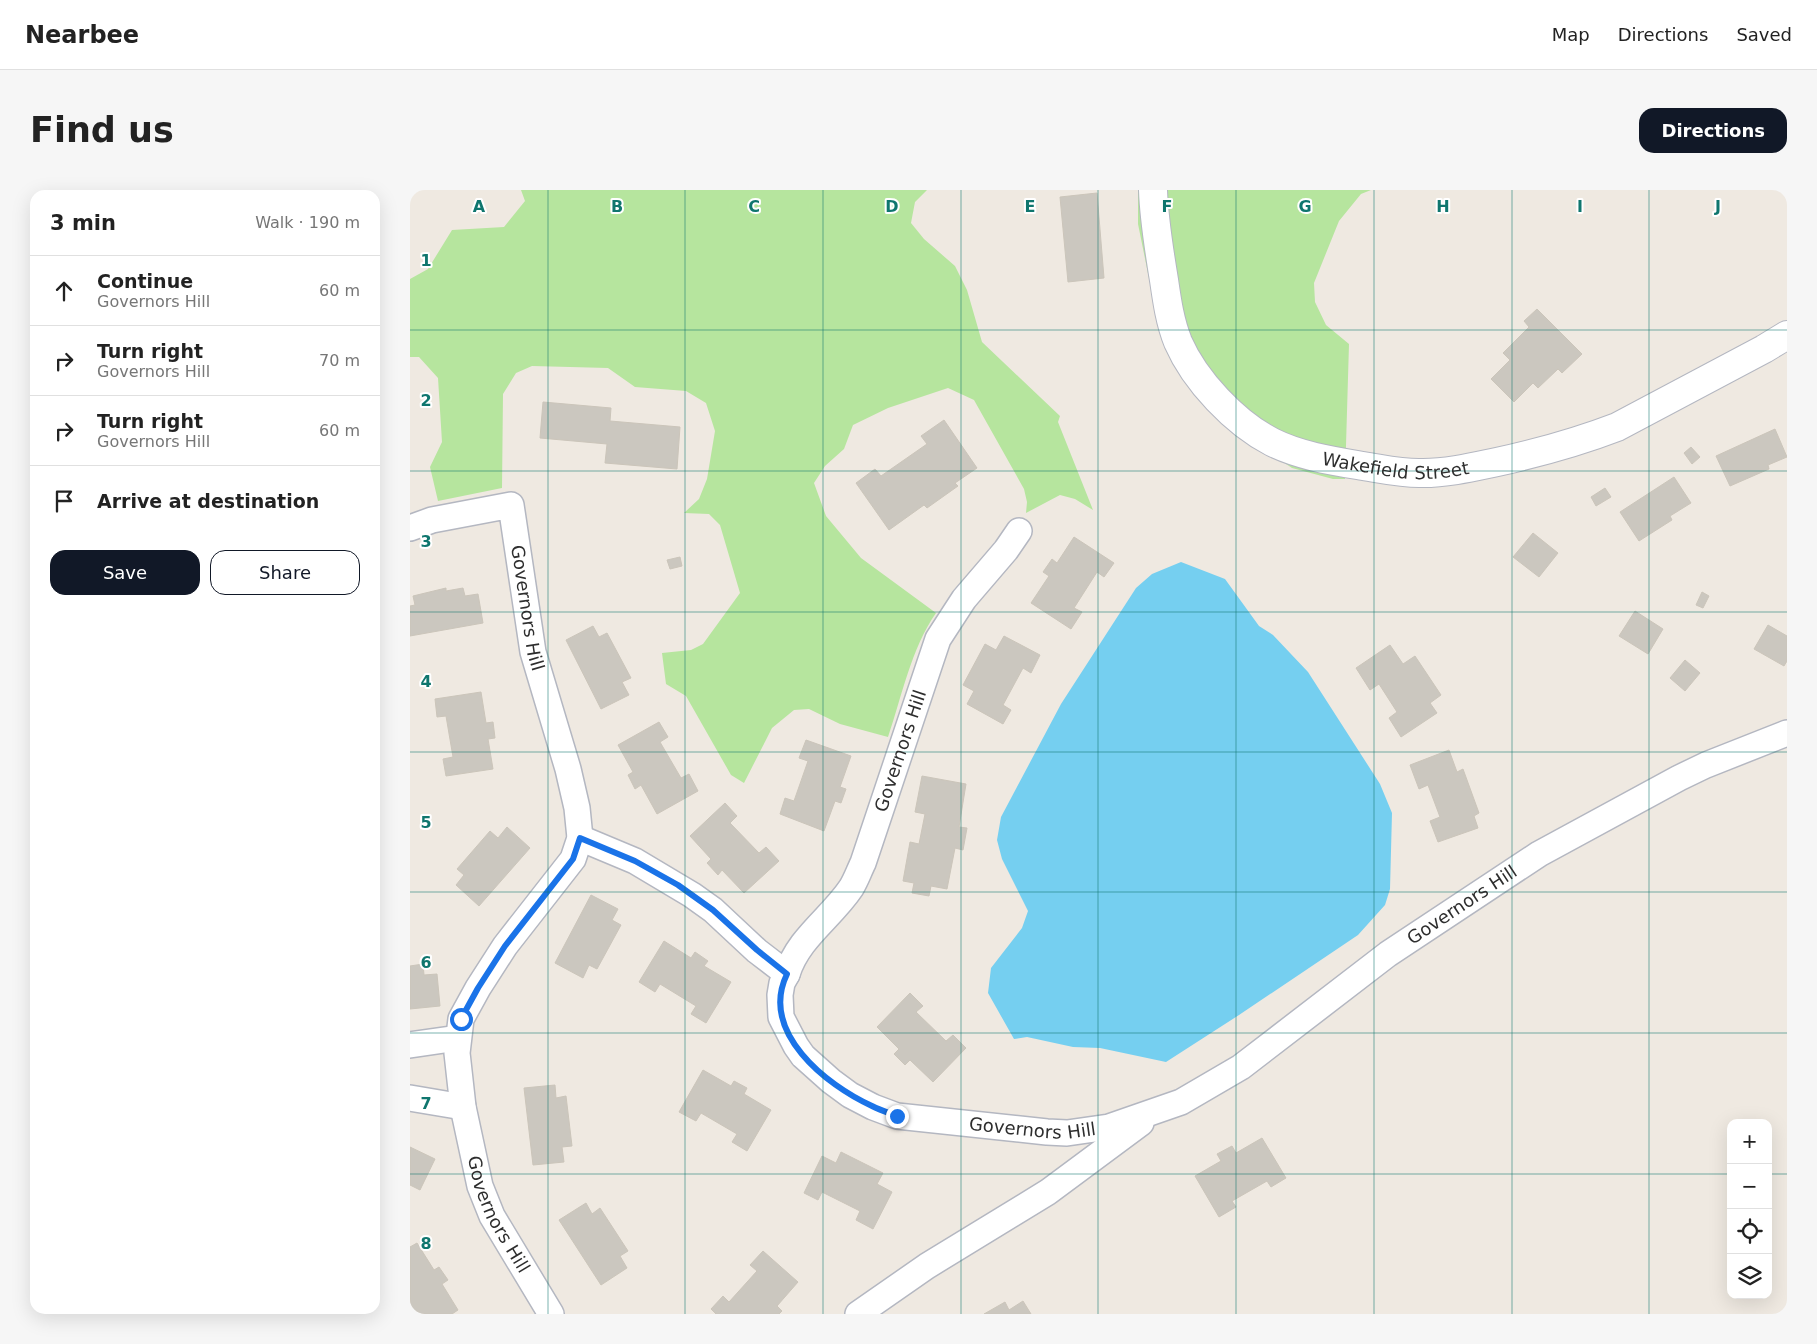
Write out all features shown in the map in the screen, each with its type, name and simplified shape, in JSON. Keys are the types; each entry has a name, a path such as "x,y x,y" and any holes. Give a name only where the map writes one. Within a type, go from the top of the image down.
{"street":[{"name":"Wakefield Street","path":"1153,190 1154,219 1172,326 1184,354 1217,398 1234,415 1256,432 1273,443 1325,460 1402,473 1424,473 1474,467 1538,453 1591,437 1624,423 1787,335"},
{"name":"Governors Hill","path":"410,528 432,520 511,505 533,652 568,770 577,808 580,838 573,859 505,946 478,988 461,1019 458,1038 457,1060 463,1107 480,1186 492,1216 551,1314"},
{"name":"Governors Hill","path":"1020,531 964,599 938,639 862,863 851,887 806,938 791,961 782,983 780,995 781,1017 803,1056 850,1095 873,1107 897,1116 1068,1133 1109,1127 1157,1112 1181,1102 1240,1067 1388,954 1538,854 1679,778 1706,765 1787,733"},
{"path":"580,838 635,861 678,885 713,910 787,974"},
{"path":"410,1044 458,1038"},
{"path":"410,1098 463,1107"},
{"name":"Governors Hill","path":"858,1314 927,1266 1048,1192 1157,1112"}],"green space":[{"path":"521,190 927,190 915,202 911,223 924,239 955,266 967,290 982,342 1060,416 1058,422 1093,510 1075,499 1060,495 1026,513 1027,502 1024,489 974,400 948,388 888,408 853,425 844,449 825,466 814,483 826,516 861,558 936,613 927,627 914,657 888,737 840,724 809,709 794,710 772,728 744,783 731,775 686,696 666,684 662,653 691,650 703,644 740,593 720,525 709,514 684,513 699,499 707,479 715,431 706,403 686,391 635,387 608,368 532,366 516,373 503,394 502,488 438,501 430,467 442,442 438,378 419,357 410,357 410,279 428,269 452,230 504,227 525,201"},
{"path":"1138,190 1371,190 1361,194 1339,221 1314,283 1315,302 1326,325 1349,344 1345,479 1333,479 1292,468 1241,434 1155,308 1138,224"}],"water":[{"path":"1181,562 1225,579 1259,626 1273,635 1308,672 1380,784 1392,813 1390,889 1385,905 1358,935 1166,1062 1100,1048 1073,1047 1027,1037 1014,1039 988,993 991,968 1022,928 1028,911 1002,859 997,840 1001,817 1061,704 1136,588 1152,574"}],"building":[{"path":"1097,193 1104,278 1068,282 1060,197"},
{"path":"1537,309 1582,354 1562,373 1558,369 1538,388 1533,383 1514,402 1491,379 1510,360 1503,353 1529,327 1524,321"},
{"path":"543,402 611,408 610,421 680,427 677,469 605,463 607,444 540,438"},
{"path":"944,420 977,468 955,483 958,486 927,508 924,505 889,530 856,483 875,469 881,476 927,444 921,436"},
{"path":"1775,429 1787,457 1768,465 1769,469 1730,486 1716,456"},
{"path":"1691,447 1700,457 1692,464 1684,453"},
{"path":"1674,477 1691,503 1670,516 1672,520 1639,541 1620,512"},
{"path":"1605,488 1611,497 1596,506 1591,497"},
{"path":"1533,533 1558,553 1539,577 1513,557"},
{"path":"1074,537 1114,563 1104,577 1097,572 1074,608 1082,612 1071,629 1031,603 1049,576 1043,572 1052,559 1057,563"},
{"path":"680,557 682,566 670,569 667,560"},
{"path":"446,588 446,591 463,588 465,596 478,594 483,623 410,636 410,606 415,605 413,596"},
{"path":"1702,592 1709,596 1703,608 1696,605"},
{"path":"1635,611 1663,629 1648,654 1619,636"},
{"path":"1768,625 1787,636 1787,661 1784,666 1754,649"},
{"path":"593,626 599,637 607,633 631,678 622,682 629,695 601,709 566,640"},
{"path":"1004,636 1040,655 1031,673 1023,668 1003,705 1011,710 1003,724 967,704 974,691 963,685 985,644 996,650"},
{"path":"1390,645 1403,664 1415,656 1441,695 1430,703 1437,713 1401,737 1389,718 1397,712 1379,684 1370,690 1356,668"},
{"path":"1685,660 1700,673 1685,691 1670,678"},
{"path":"481,692 486,723 493,722 495,738 488,739 493,769 446,776 443,759 453,757 446,716 437,717 435,699"},
{"path":"659,722 668,737 660,742 681,778 689,774 698,791 657,814 641,785 635,789 628,775 633,772 618,745"},
{"path":"806,740 851,756 840,787 846,789 841,803 835,801 824,831 780,814 785,798 794,801 808,761 799,758"},
{"path":"1449,750 1457,772 1463,769 1479,813 1474,816 1478,828 1438,842 1430,821 1440,817 1428,785 1419,789 1410,765"},
{"path":"922,776 966,784 959,827 967,828 963,850 955,848 947,889 931,886 929,896 912,893 914,883 903,881 910,842 919,844 925,814 915,812"},
{"path":"725,803 737,816 730,823 759,853 766,847 779,861 744,893 722,870 718,875 707,863 711,859 690,836"},
{"path":"507,827 530,848 479,906 456,885 464,875 457,869 490,831 498,838"},
{"path":"591,895 618,909 612,920 621,925 597,969 589,965 583,978 555,963"},
{"path":"664,941 691,958 695,952 708,961 704,966 731,982 706,1023 691,1014 696,1006 660,984 655,992 639,982"},
{"path":"423,964 424,975 437,974 440,1006 410,1009 410,966"},
{"path":"910,993 923,1006 916,1012 946,1041 953,1035 966,1048 933,1082 910,1060 905,1065 894,1054 899,1049 877,1027"},
{"path":"703,1070 731,1086 734,1081 747,1088 744,1094 771,1110 747,1151 732,1142 737,1134 701,1113 696,1121 679,1112"},
{"path":"555,1085 556,1098 566,1096 572,1146 562,1147 564,1162 533,1165 524,1088"},
{"path":"1262,1138 1286,1178 1271,1187 1267,1181 1232,1201 1236,1207 1219,1217 1195,1176 1221,1161 1217,1154 1232,1146 1236,1153"},
{"path":"410,1147 435,1159 420,1190 410,1185"},
{"path":"841,1152 883,1173 877,1184 892,1192 873,1229 856,1220 860,1211 822,1192 818,1200 804,1193 822,1156 836,1163"},
{"path":"586,1203 592,1214 600,1208 628,1251 620,1256 627,1268 601,1285 559,1220"},
{"path":"417,1243 434,1270 439,1267 448,1280 442,1284 458,1310 452,1314 416,1314 410,1305 410,1247"},
{"path":"763,1251 798,1282 777,1306 782,1311 779,1314 716,1314 711,1309 723,1296 729,1302 757,1271 750,1265"},
{"path":"1023,1301 1031,1314 984,1314 1005,1302 1009,1310"}],"route":[{"path":"461,1019 505,946 573,859 578,849 580,838 610,849 678,885 713,910 787,974 782,983 780,995 781,1017 787,1032 803,1056 816,1069 850,1095 873,1107 897,1116"}]}
